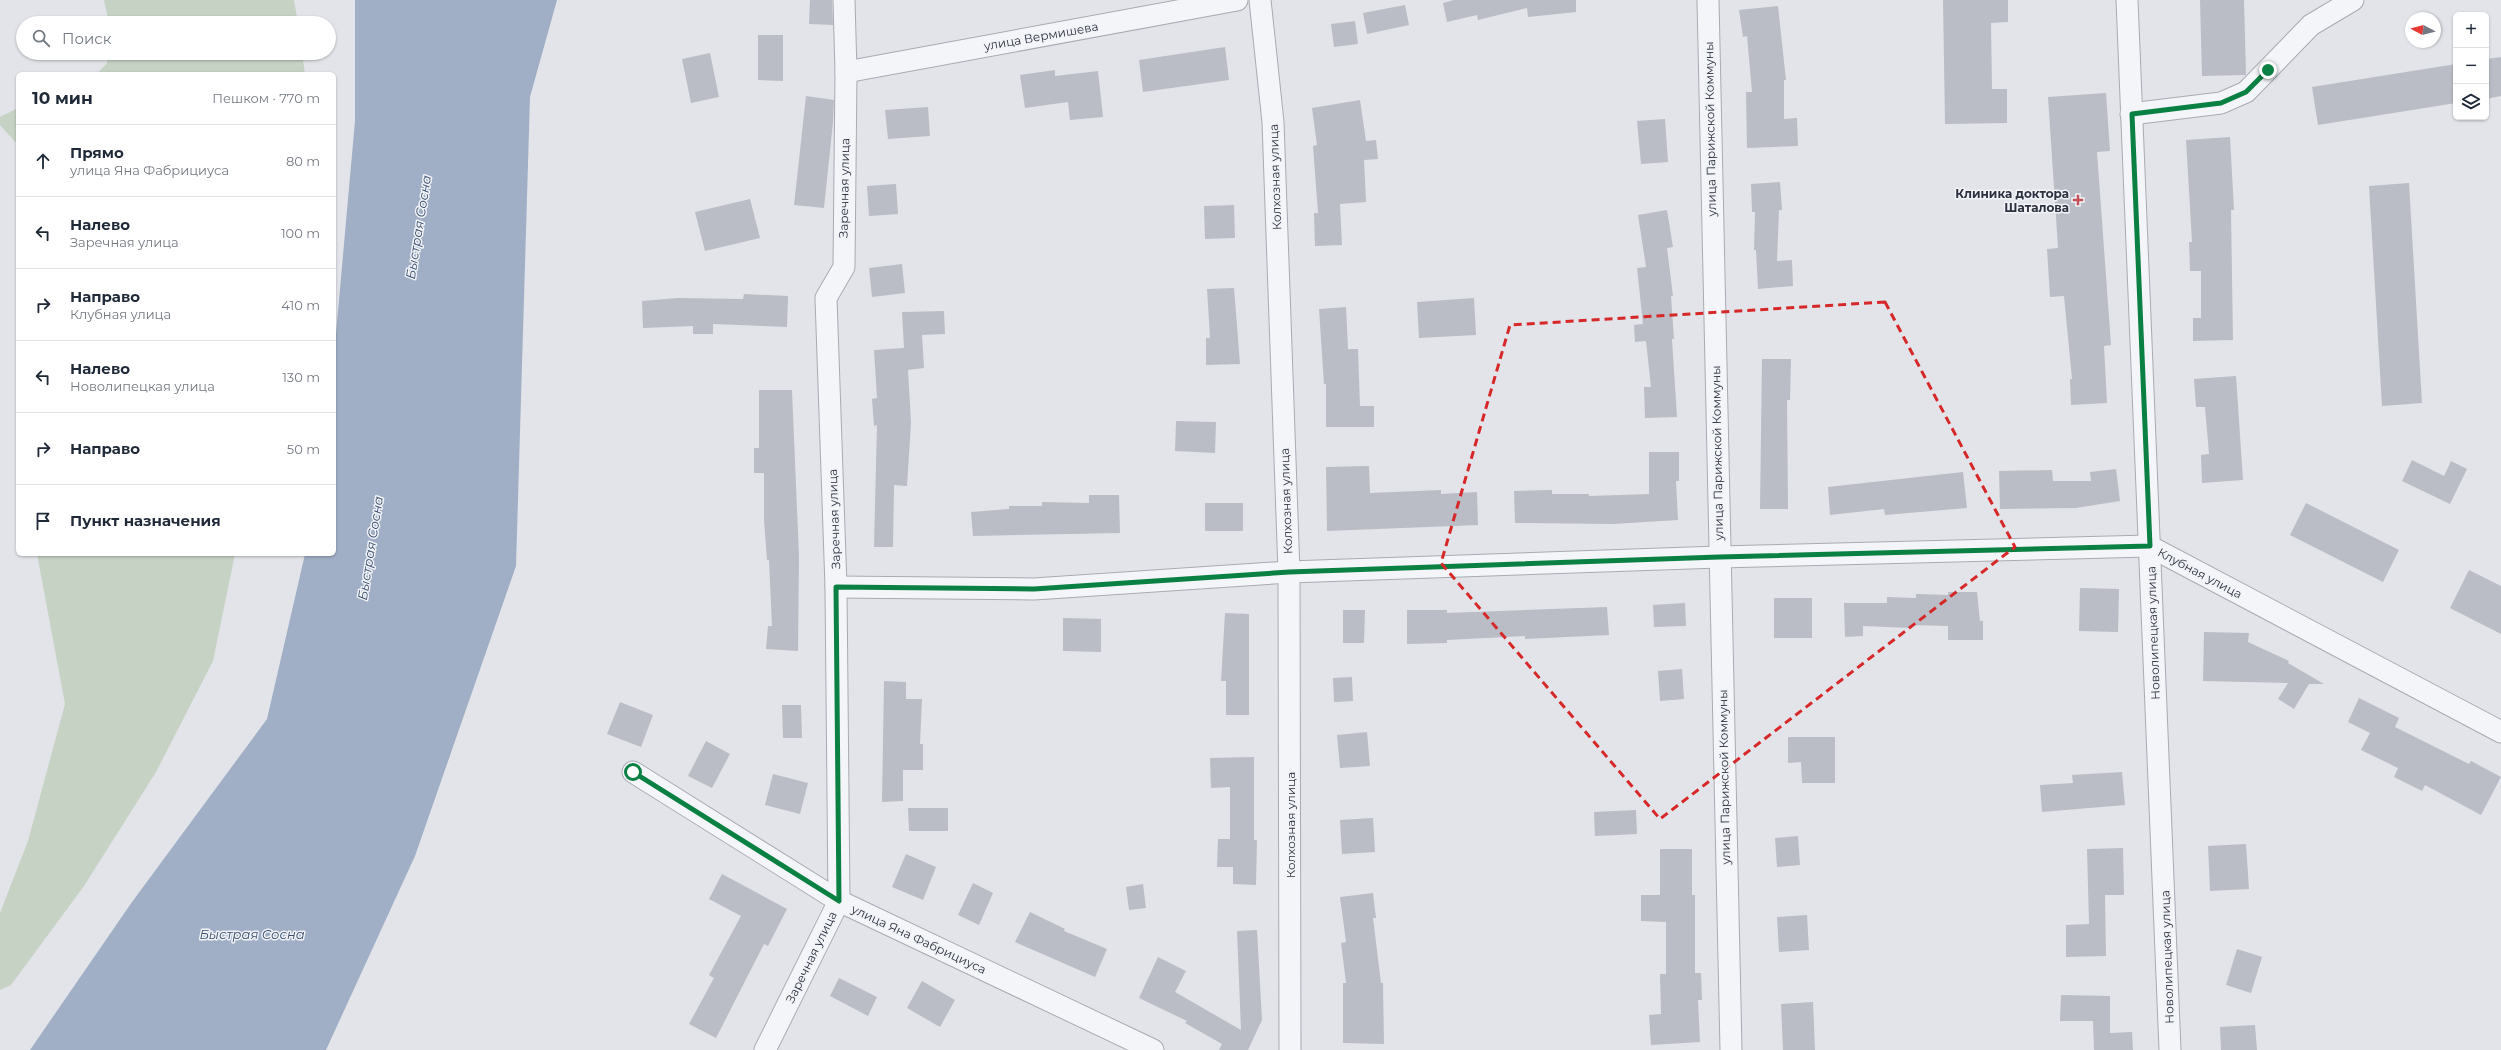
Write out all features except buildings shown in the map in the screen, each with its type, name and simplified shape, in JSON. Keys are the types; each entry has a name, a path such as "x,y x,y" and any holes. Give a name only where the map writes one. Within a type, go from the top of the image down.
{"street":[{"name":"Заречная улица","path":"765,1050 839,901 836,587 826,298 844,267 846,72 844,0"},
{"name":"улица Вермишева","path":"846,72 1237,0"},
{"name":"Колхозная улица","path":"1260,0 1273,122 1289,572 1290,1050"},
{"name":"улица Парижской Коммуны","path":"1708,0 1719,557 1731,1050"},
{"name":"Новолипецкая улица","path":"2127,0 2170,1050"},
{"path":"2132,114 2221,103 2246,92 2311,25 2354,0"},
{"name":"Клубная улица","path":"836,587 1034,589 1289,572 1719,557 2150,546 2501,732"},
{"name":"улица Яна Фабрициуса","path":"633,772 839,901 1153,1050"}],"highlighted area":[{"path":"1885,302 2015,547 1660,819 1441,563 1510,325"}],"green space":[{"path":"104,0 294,0 297,16 107,16"},
{"path":"107,60 303,60 305,72 99,72 107,63"},
{"path":"16,109 16,143 0,125 0,117"},
{"path":"37,556 235,556 213,661 156,772 84,886 11,985 0,990 0,913 28,841 65,704"}],"water":[{"name":"Быстрая Сосна","path":"355,0 557,0 530,97 516,566 415,856 326,1050 30,1050 132,902 267,719 305,556 336,556 336,334 355,121"}],"place":[{"name":"Клиника доктора Шаталова","path":"2078,200"}],"route":[{"path":"633,772 839,901 836,587 1034,589 1289,572 1719,557 2150,546 2132,114 2221,103 2246,92 2268,70"}]}
